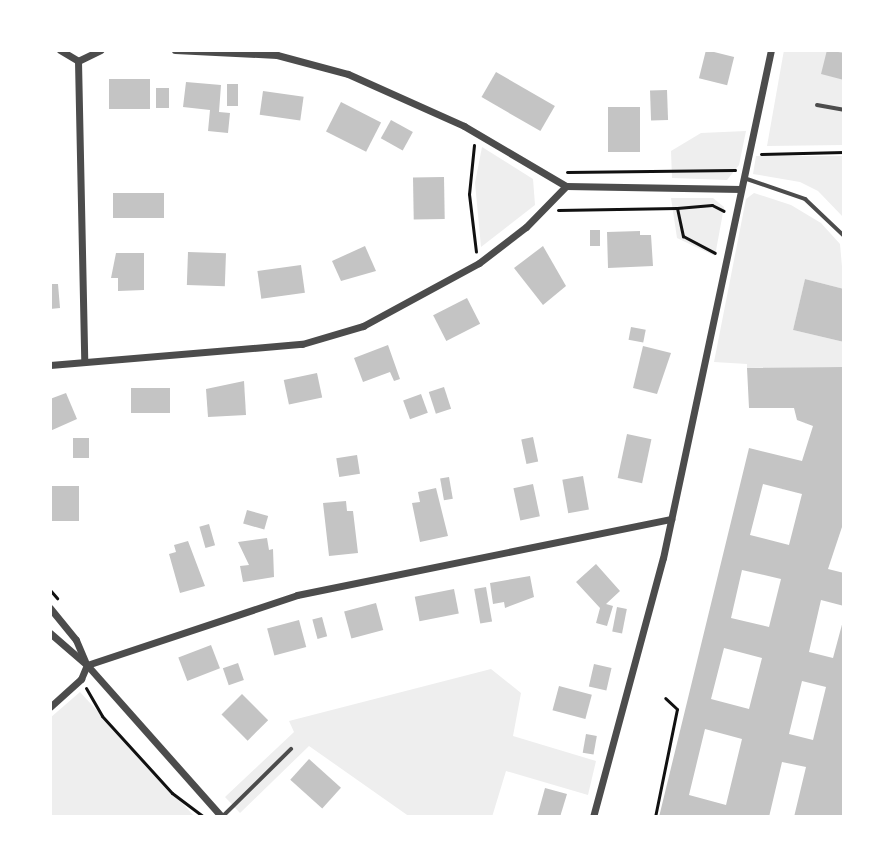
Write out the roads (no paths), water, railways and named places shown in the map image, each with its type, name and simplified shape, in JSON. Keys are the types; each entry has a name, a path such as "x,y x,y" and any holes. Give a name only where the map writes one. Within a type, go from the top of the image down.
{"street":[{"path":"60,50 78,61"},
{"path":"78,61 101,50"},
{"path":"175,50 277,55 348,74 475,132 566,186 741,189"},
{"path":"593,817 671,519 771,50"},
{"path":"78,61 84,359"},
{"path":"50,365 84,359 161,359 302,344 363,326 477,264 566,186"},
{"path":"87,665 297,595 671,519"},
{"path":"50,608 76,640 87,665 81,679 50,707"},
{"path":"50,633 87,665 222,817"}],"lane":[{"path":"817,105 844,110"},
{"path":"744,178 805,199 844,236"},
{"path":"222,817 291,749"}]}
